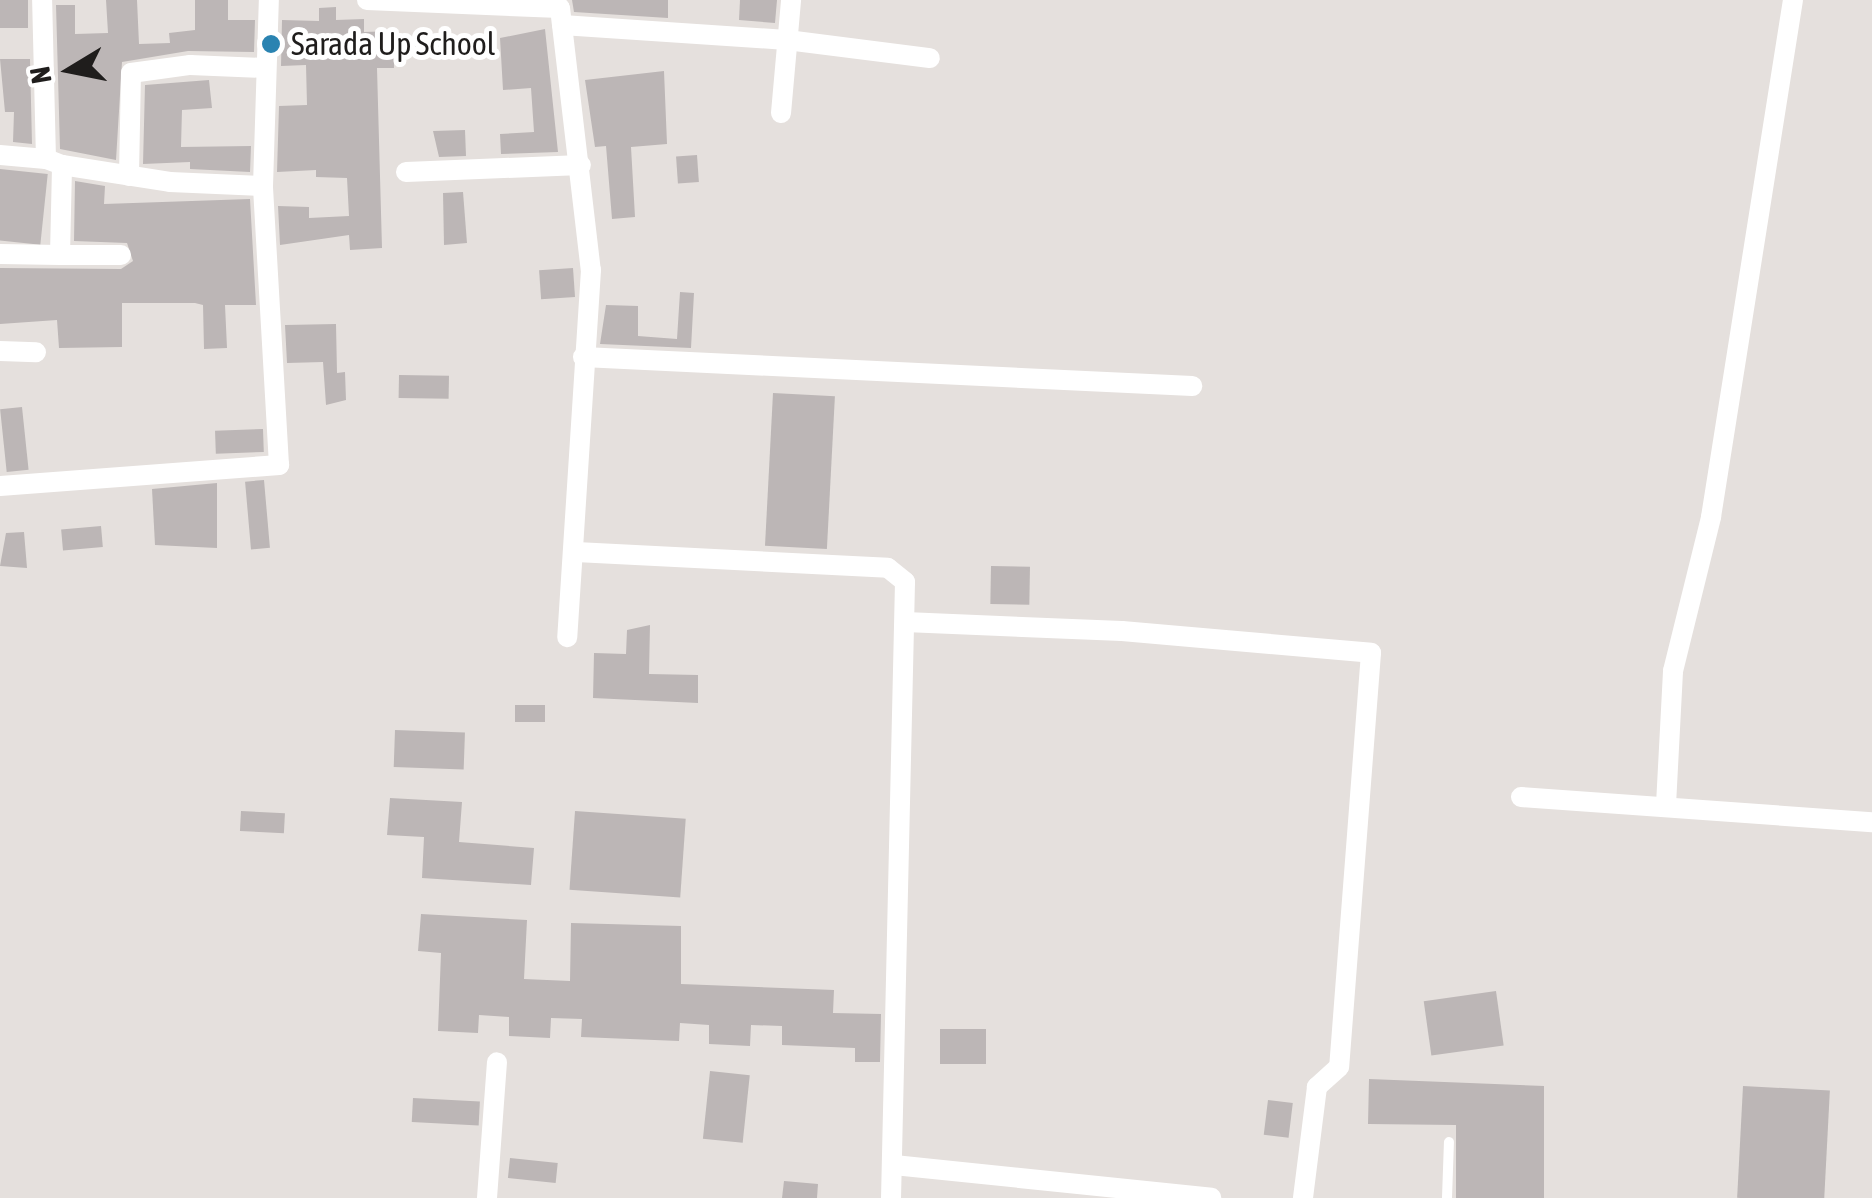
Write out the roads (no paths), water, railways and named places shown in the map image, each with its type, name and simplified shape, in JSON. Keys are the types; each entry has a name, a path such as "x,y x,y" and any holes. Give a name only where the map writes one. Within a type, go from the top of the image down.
{"street":[{"path":"42,0 60,255"},
{"path":"0,486 279,465 263,186 270,0"},
{"path":"366,0 561,11 930,58"},
{"path":"780,113 791,0"},
{"path":"1666,805 1673,670 1711,517 1794,0"},
{"path":"561,11 591,270 583,356 576,552 567,637"},
{"path":"129,176 132,73 190,66 266,68"},
{"path":"0,155 129,176 263,186"},
{"path":"406,172 581,165"},
{"path":"0,254 121,255"},
{"path":"0,351 36,352"},
{"path":"583,356 1192,386"},
{"path":"576,552 888,568 905,582 891,1198"},
{"path":"905,622 1122,631 1371,653 1340,1067 1317,1087 1303,1198"},
{"path":"1521,797 1872,822"},
{"path":"487,1198 497,1062"},
{"path":"894,1164 1022,1188 1212,1198"}],"lane":[{"path":"1447,1198 1449,1142"}],"place":[{"name":"Sarada Up School","path":"271,44"}]}
